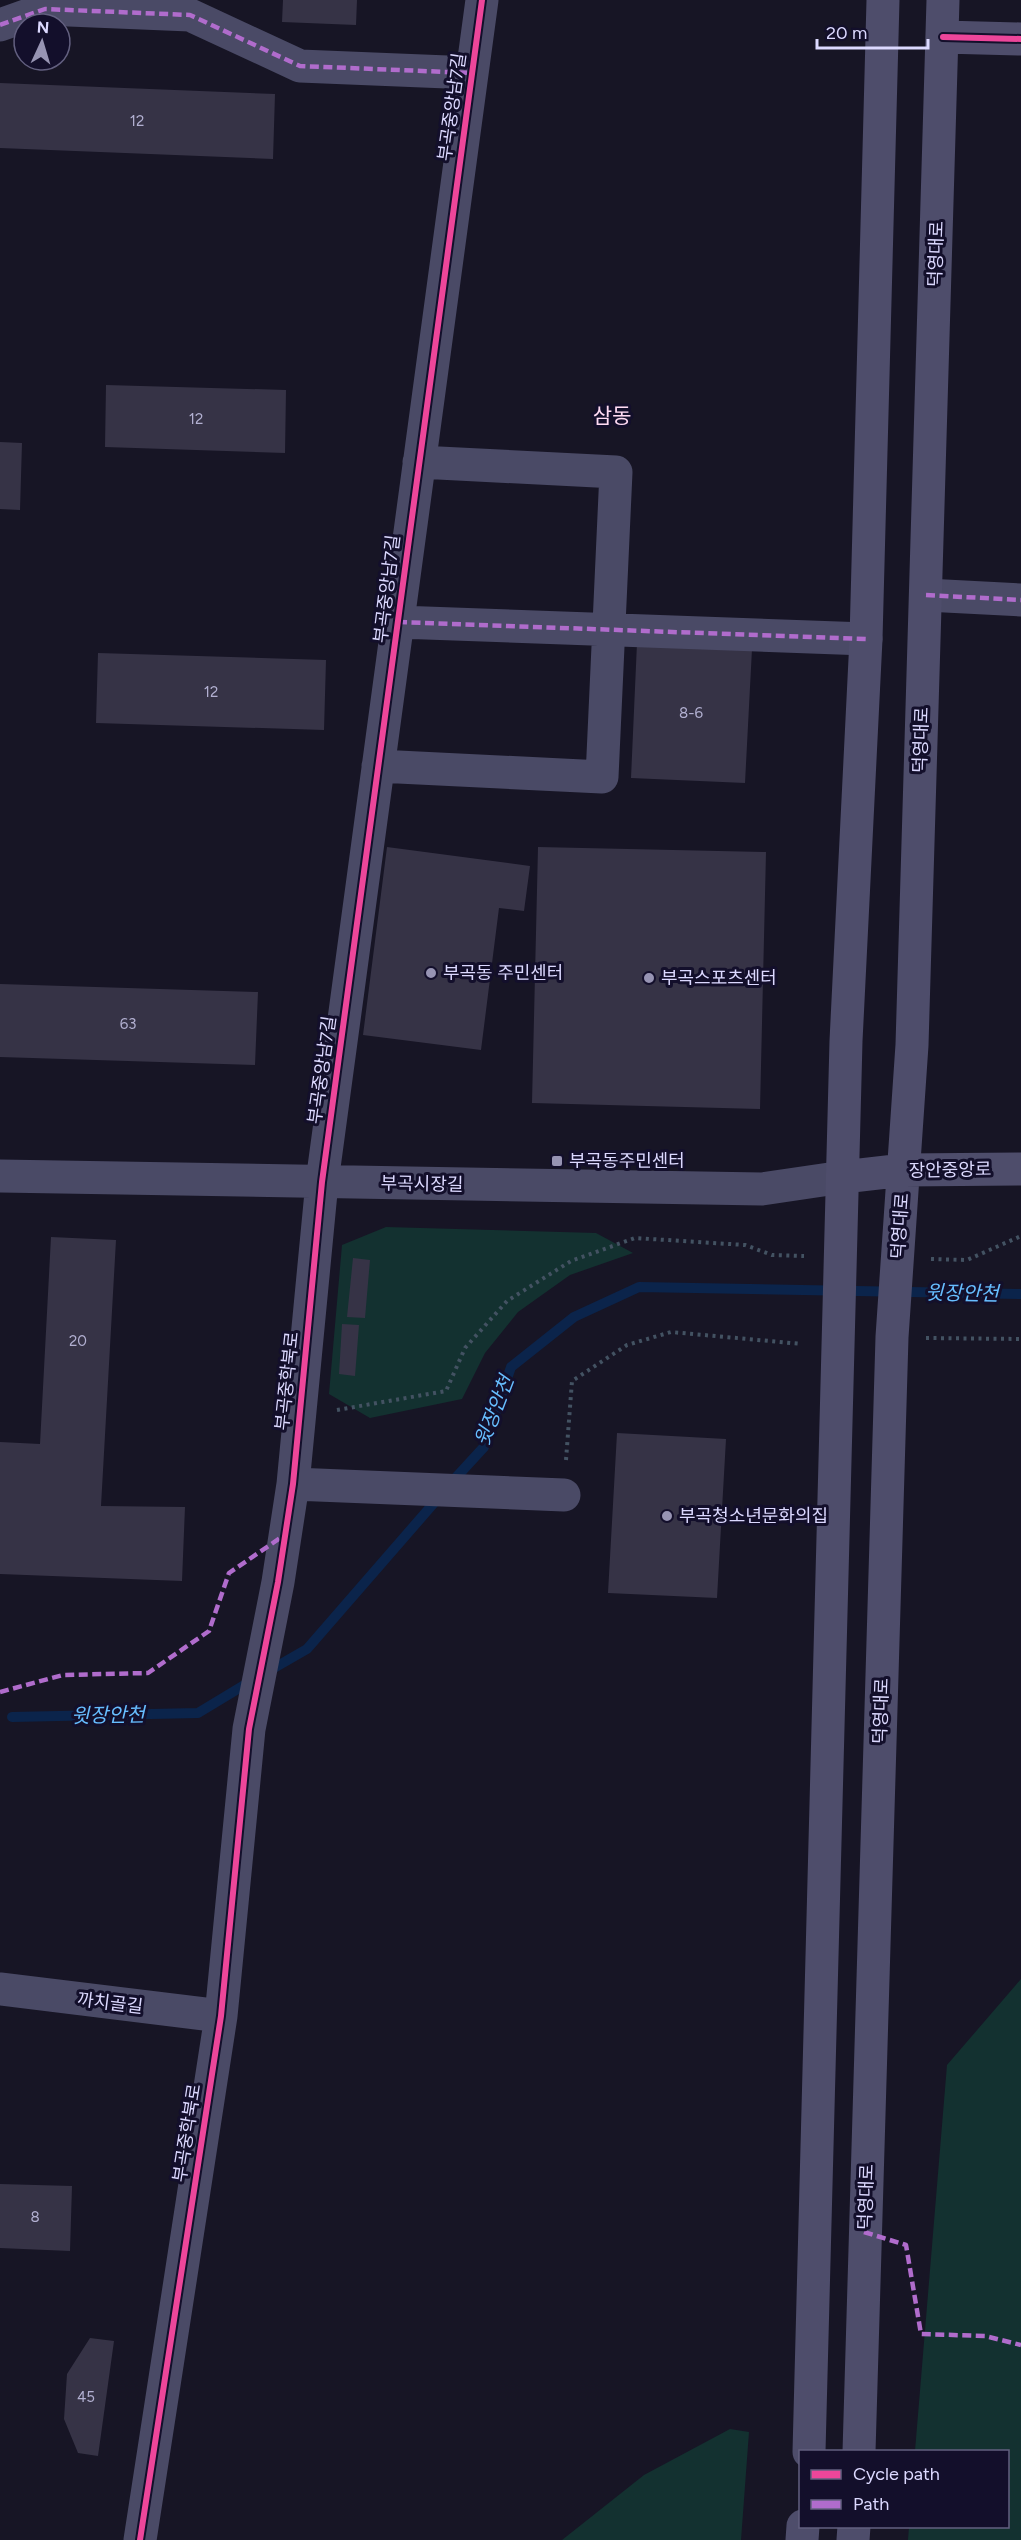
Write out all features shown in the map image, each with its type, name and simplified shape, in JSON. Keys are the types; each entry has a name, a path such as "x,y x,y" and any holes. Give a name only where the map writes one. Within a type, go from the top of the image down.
{"street":[{"name":"부곡중앙남7길","path":"322,1182 482,0"},
{"path":"809,2450 846,1041 866,639 883,0"},
{"name":"덕영대로","path":"859,2450 893,1327 913,1033 943,0"},
{"path":"0,25 45,9 190,15 300,66 472,73"},
{"path":"943,37 1021,39"},
{"path":"378,766 602,777 616,472 419,462"},
{"path":"926,596 1021,600"},
{"path":"398,622 866,639"},
{"name":"장안중앙로","path":"843,1176 904,1170 1021,1169"},
{"name":"부곡시장길","path":"0,1176 762,1189 843,1176"},
{"name":"부곡중학북로","path":"140,2540 221,2016 249,1729 278,1582 293,1484 322,1182"},
{"path":"293,1484 564,1495"},
{"name":"까치골길","path":"0,1989 221,2016"}],"path":[{"path":"967,1260 1021,1236"},
{"path":"298,1417 446,1391 465,1348 507,1301 571,1261 635,1238 745,1245 772,1255"},
{"path":"893,1327 1021,1339"},
{"path":"564,1495 572,1381 627,1345 671,1332 839,1333"}],"green space":[{"path":"386,1227 596,1233 633,1253 570,1275 518,1312 485,1353 462,1399 370,1418 329,1394 342,1245"},
{"path":"1021,1979 1021,2540 908,2540 909,2528 1009,2528 1009,2450 915,2450 947,2065"},
{"path":"730,2429 749,2432 741,2540 562,2540 644,2475"}],"building":[{"path":"283,0 357,0 356,25 282,22"},
{"path":"0,83 275,94 273,159 0,148"},
{"path":"106,385 286,390 285,453 105,447"},
{"path":"0,442 22,443 20,510 0,509"},
{"path":"637,643 752,649 745,783 631,778"},
{"path":"98,653 326,660 324,730 96,723"},
{"name":"부곡동 주민센터","path":"387,847 530,866 524,911 499,908 481,1050 363,1035"},
{"name":"부곡스포츠센터","path":"538,847 766,852 760,1109 532,1103"},
{"path":"0,984 258,992 255,1065 0,1057"},
{"path":"51,1237 116,1240 101,1506 185,1507 182,1581 0,1574 0,1442 40,1444"},
{"path":"353,1258 370,1260 365,1318 347,1317"},
{"path":"342,1324 359,1325 355,1376 339,1374"},
{"name":"부곡청소년문화의집","path":"617,1433 726,1439 717,1598 608,1593"},
{"path":"0,2184 72,2186 70,2251 0,2248"},
{"path":"90,2338 114,2341 98,2456 78,2453 64,2419 67,2374"}],"waterway":[{"name":"윗장안천","path":"450,1484 484,1447 511,1367 574,1317 639,1287 1021,1294"},
{"name":"윗장안천","path":"267,1672 307,1649 440,1496"},
{"name":"윗장안천","path":"12,1717 198,1713 251,1681"}],"marked path":[{"path":"0,25 45,9 190,15 300,66 472,73"},
{"path":"926,595 1021,600"},
{"path":"398,622 866,639"},
{"path":"0,1692 63,1675 148,1673 209,1631 229,1573 286,1534"},
{"path":"864,2232 906,2245 921,2334 985,2336 1021,2345"}],"cycle path":[{"path":"140,2540 221,2016 249,1729 278,1582 293,1484 322,1182 482,0"},
{"path":"943,37 1021,39"}],"place":[{"name":"부곡동 주민센터","path":"431,973"},
{"name":"부곡스포츠센터","path":"649,978"},
{"name":"부곡동주민센터","path":"557,1161"},
{"name":"부곡청소년문화의집","path":"667,1516"}],"district":[{"name":"삼동","path":"612,416"}]}
